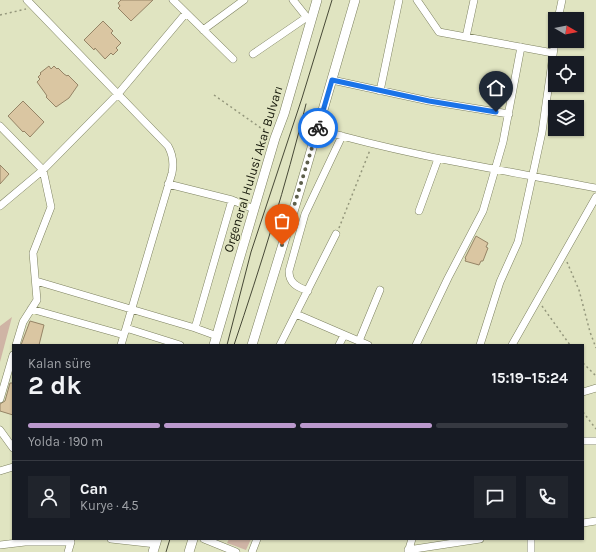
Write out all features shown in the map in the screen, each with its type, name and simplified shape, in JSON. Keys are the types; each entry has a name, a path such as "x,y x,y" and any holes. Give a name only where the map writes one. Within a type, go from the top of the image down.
{"main road":[{"name":"Orgeneral Hulusi Akar Bulvarı","path":"215,340 275,138 284,114 309,20 317,0"},
{"path":"252,344 355,0"},
{"path":"189,552 193,540"}],"street":[{"path":"27,0 168,146 172,154 173,163 168,184 131,309 125,332 124,344"},
{"path":"173,0 233,60"},
{"path":"203,30 244,0"},
{"path":"253,54 309,20 293,0"},
{"path":"380,91 399,0"},
{"path":"417,0 439,32 554,54"},
{"path":"466,37 474,0"},
{"path":"559,12 562,0"},
{"path":"0,206 43,170 118,94 186,13"},
{"path":"416,344 448,278 483,211 504,142 521,47"},
{"path":"480,344 498,288 518,242 546,105 554,48"},
{"path":"332,80 429,101 509,114"},
{"path":"0,126 43,170 52,207 33,253 37,300 23,322 16,344"},
{"path":"317,129 372,144 438,159 596,188"},
{"path":"308,291 293,284 290,279 289,271 305,214 342,136"},
{"path":"419,211 438,159"},
{"path":"168,184 232,200 254,208"},
{"path":"513,344 596,197"},
{"path":"195,328 232,200"},
{"path":"281,344 336,234"},
{"path":"36,281 195,328 215,340"},
{"path":"359,341 380,290"},
{"path":"31,309 176,344"},
{"path":"296,314 366,344"},
{"path":"340,344 344,335"},
{"path":"0,399 12,359"},
{"path":"584,392 596,388"},
{"path":"1,434 12,447"},
{"path":"584,441 596,441"},
{"path":"0,471 12,467"},
{"path":"584,522 596,521"},
{"path":"118,540 155,545"},
{"path":"252,552 258,540"},
{"path":"412,540 408,551 469,540"},
{"path":"531,540 531,552"},
{"path":"212,541 236,552"},
{"path":"0,545 25,542 70,542 68,552"}],"path":[{"path":"0,15 34,8"},
{"path":"214,95 275,138"},
{"path":"336,234 372,144"},
{"path":"563,255 579,290 590,332 596,348"},
{"path":"538,300 569,344"},
{"path":"584,364 596,376"},
{"path":"584,413 596,429"}],"shaded area":[{"path":"12,317 0,362 0,326"},
{"path":"228,540 251,540 246,550 227,543"}],"building":[{"path":"121,0 153,0 131,21 118,8 120,6 118,3"},
{"path":"103,21 113,31 111,33 121,43 116,48 118,50 113,55 111,53 105,59 95,48 94,50 84,40"},
{"path":"49,66 51,69 54,66 57,69 58,68 78,85 69,98 56,107 46,97 47,96 37,82 40,79 38,77 41,74 40,73"},
{"path":"23,101 44,122 30,137 24,131 23,132 8,116"},
{"path":"0,165 9,174 0,184"},
{"path":"476,236 488,243 486,247 488,248 483,261 481,261 479,265 465,261 465,258"},
{"path":"30,321 44,325 39,344 21,344"},
{"path":"10,383 12,383 12,415 0,411 0,404 5,401"}],"tram line":[{"path":"227,344 251,252 302,98 332,0"},
{"path":"234,344 273,225 306,104"},
{"path":"166,552 170,540"}],"way so far":[{"path":"282,245 318,128"}],"route":[{"path":"318,128 332,80 429,101 496,112"}]}
